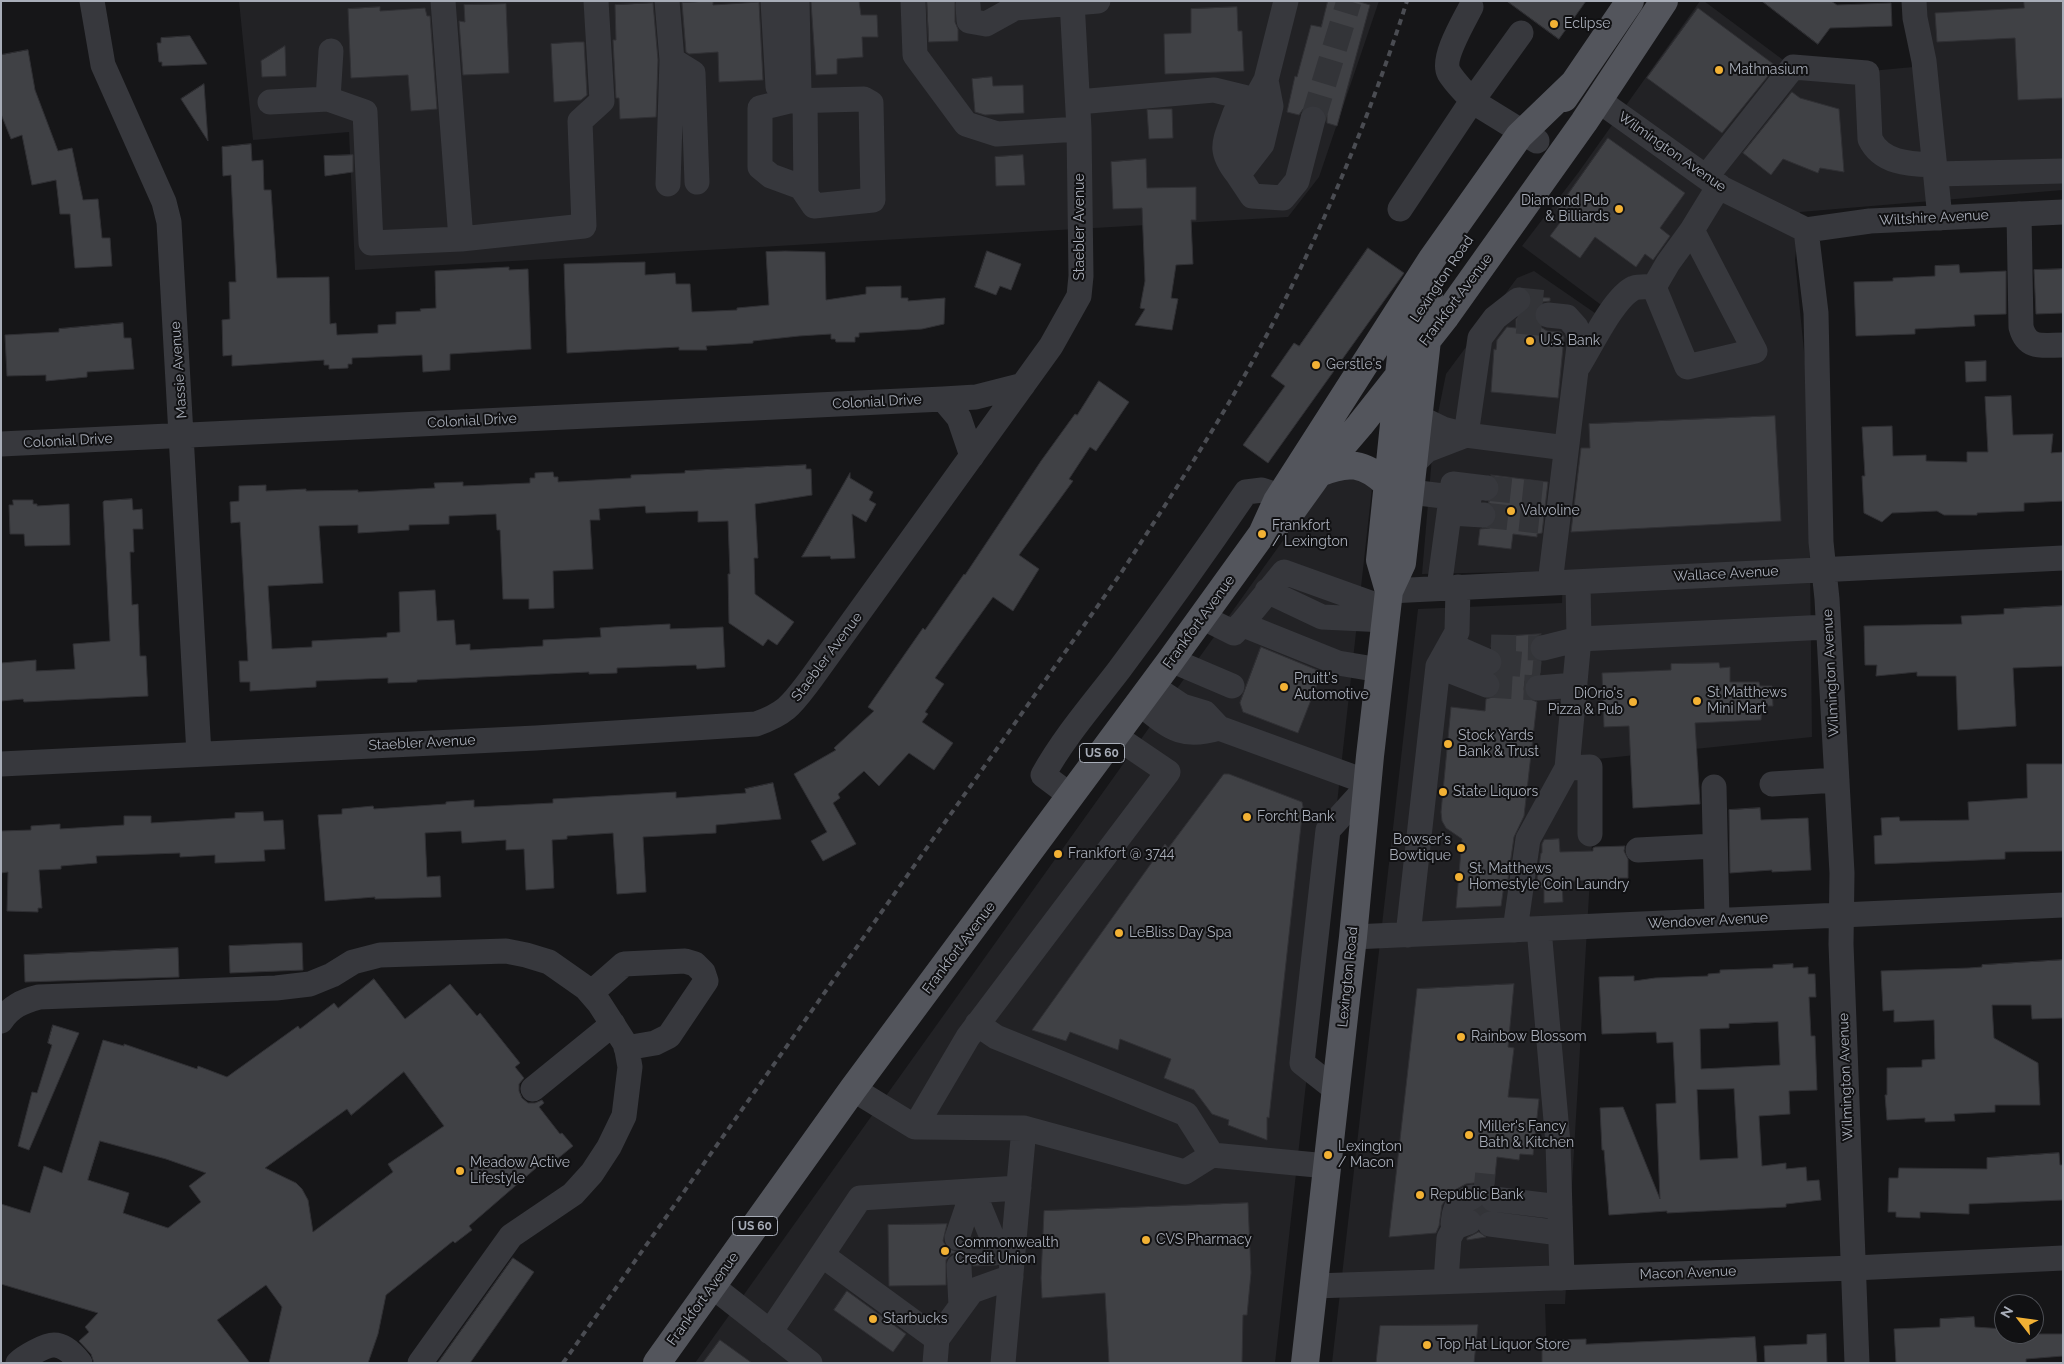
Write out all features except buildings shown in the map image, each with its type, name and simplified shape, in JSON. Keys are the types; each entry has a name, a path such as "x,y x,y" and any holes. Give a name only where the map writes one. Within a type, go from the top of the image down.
{"main road":[{"name":"Frankfort Avenue","path":"1262,534 1288,516 1319,473 1427,340 1584,122 1664,1"},
{"name":"Frankfort Avenue","path":"657,1363 854,1089 1262,534 1280,496 1432,259 1574,84 1627,3"},
{"name":"Lexington Road","path":"1306,1363 1353,937 1367,785 1388,607 1380,560 1398,488 1399,376 1404,346 1410,327 1419,309 1530,137"},
{"name":"Lexington Road","path":"1398,488 1412,465 1427,340"},
{"path":"1319,473 1341,465 1354,465 1375,472 1398,488"}],"street":[{"name":"Massie Avenue","path":"92,1 103,65 164,202 169,222 199,754"},
{"path":"443,1 461,239"},
{"path":"270,102 328,99 366,112 371,243 461,239 584,226 580,121 602,101 596,1"},
{"path":"668,1 672,60 668,184"},
{"path":"773,1 778,87 797,100"},
{"path":"797,1 799,92 797,100 806,194"},
{"path":"913,1 916,54 966,124 997,134 1079,129"},
{"path":"968,5 969,21 986,24 1015,8 1098,1"},
{"path":"1286,1 1254,92 1223,147 1227,161 1252,196 1283,198 1297,181 1313,119"},
{"path":"1914,1 1915,18 1924,60 1940,218"},
{"name":"Staebler Avenue","path":"1,764 546,737 756,724 777,717 789,708 811,679 1051,346 1079,296 1081,276 1079,129 1072,3"},
{"path":"1471,7 1449,53 1447,62 1448,72 1472,101 1530,137"},
{"path":"1400,209 1520,33"},
{"path":"328,99 331,51"},
{"path":"672,60 693,74 697,182"},
{"path":"1654,287 1668,262 1692,230 1712,181 1793,67 1867,73 1870,139 1882,155 1896,161 1935,169 2063,171"},
{"path":"1078,102 1214,90 1254,92 1271,106 1262,144 1238,175"},
{"path":"864,98 871,103 873,200 814,206 801,187 771,176 760,167 760,108 797,100 864,98"},
{"name":"Wilmington Avenue","path":"1598,100 1712,181 1806,230 1816,313 1821,542 1828,627 1842,873 1840,944 1857,1363"},
{"name":"Wiltshire Avenue","path":"1806,230 1870,221 2063,212"},
{"path":"2019,214 2021,327 2024,338 2030,343 2063,345"},
{"path":"1654,287 1687,367 1755,351 1692,230"},
{"path":"1576,371 1606,319 1625,294 1636,287 1654,287"},
{"path":"1466,435 1480,338 1512,312"},
{"path":"1550,583 1550,509 1566,448 1580,338 1558,317"},
{"name":"Colonial Drive","path":"1,444 943,399 976,396 1023,385"},
{"path":"943,399 959,418 972,456"},
{"path":"1418,417 1443,429 1466,435 1566,448"},
{"path":"1412,465 1427,450 1466,435"},
{"path":"1408,934 1448,649 1451,505 1454,484 1484,501"},
{"path":"1398,488 1451,505"},
{"path":"1071,796 1043,775 1056,751 1120,669 1201,558 1246,492 1262,490 1280,496"},
{"name":"Wallace Avenue","path":"1322,617 1388,607 1449,588 2063,558"},
{"path":"1202,617 1234,633 1284,572 1388,607"},
{"path":"1562,1278 1558,1143 1527,929 1528,839 1567,768 1577,663 1578,582"},
{"path":"1267,591 1322,617 1302,648"},
{"path":"1241,624 1338,663 1380,670"},
{"path":"1577,663 1541,670 1577,663 1828,627"},
{"path":"1448,649 1489,667 1448,649"},
{"path":"1171,660 1232,686"},
{"path":"1145,695 1178,731 1201,733 1219,728 1367,785 1328,830 1302,1063 1335,1089"},
{"path":"915,1127 977,1024 1168,772 1115,736"},
{"path":"1567,768 1590,767 1590,834"},
{"path":"1772,784 1837,780"},
{"path":"1714,787 1717,920"},
{"path":"1638,850 1715,846"},
{"name":"Wendover Avenue","path":"1353,937 1717,920 1990,910 2063,905"},
{"path":"3,1014 23,1001 39,997 276,988 310,984 332,975 353,962 380,955 506,952 526,955 549,962 568,973 591,993 613,1024 626,1048 630,1067 624,1116 609,1147 592,1173 573,1194 511,1236 420,1363"},
{"path":"591,993 624,964 685,961 696,964 703,972 706,982 670,1036 655,1043 626,1048"},
{"path":"533,1089 613,1024"},
{"path":"977,1024 996,1036 1186,1114 1212,1155"},
{"path":"854,1089 915,1127 1024,1128 1185,1172 1212,1155 1327,1166"},
{"path":"822,1255 936,1351 979,1279 1018,1188 1024,1128"},
{"path":"770,1332 860,1198 1018,1188"},
{"path":"972,1191 975,1238 972,1191"},
{"path":"1474,1210 1560,1213"},
{"path":"1474,1210 1560,1213"},
{"path":"1446,1282 1474,1210"},
{"name":"Macon Avenue","path":"1314,1286 1854,1268 2063,1258"},
{"path":"979,1279 1003,1363"},
{"path":"712,1286 810,1363"},
{"path":"18,1363 39,1350 54,1345 70,1352 80,1363"},
{"path":"1,1352 11,1363"}],"shaded area":[{"path":"239,1 1379,1 1319,177 1288,217 355,270 349,132 253,140"},
{"path":"1700,1 1704,1 1806,77 1924,66 1925,1 2063,1 2063,190 1800,212 1795,260 1808,392 1812,737 1597,759 1565,1304 1545,1304 1547,1363 1332,1363 1418,609 1562,603 1563,563 1581,382 1620,319 1522,246 1578,173"},
{"path":"1534,271 1611,324 1578,379 1557,571 1422,574 1434,433 1446,374 1517,278"},
{"path":"1339,473 1352,473 1372,488 1275,1363 695,1363 1304,511"}],"tunnel":[{"path":"1313,119 1349,1"},
{"path":"1518,300 1550,303"},
{"path":"1517,321 1548,324"},
{"path":"1486,488 1542,494"},
{"path":"1483,515 1539,521"},
{"path":"1491,647 1543,648"},
{"path":"1496,662 1541,666"},
{"path":"1487,685 1538,688"},
{"path":"1474,1185 1494,1187"},
{"path":"1470,1210 1491,1212"},
{"path":"992,1237 992,1265"},
{"path":"969,1238 970,1266"}],"railway":[{"path":"563,1363 1121,573 1208,438 1256,355 1300,270 1340,182 1376,92 1407,1"}],"place":[{"name":"Eclipse","path":"1554,24"},
{"name":"Mathnasium","path":"1719,70"},
{"name":"Diamond Pub & Billiards","path":"1619,209"},
{"name":"U.S. Bank","path":"1530,341"},
{"name":"Gerstle's","path":"1316,365"},
{"name":"Valvoline","path":"1511,511"},
{"name":"Frankfort / Lexington","path":"1262,534"},
{"name":"Pruitt's Automotive","path":"1284,687"},
{"name":"St Matthews Mini Mart","path":"1697,701"},
{"name":"DiOrio's Pizza & Pub","path":"1633,702"},
{"name":"Stock Yards Bank & Trust","path":"1448,744"},
{"name":"State Liquors","path":"1443,792"},
{"name":"Forcht Bank","path":"1247,817"},
{"name":"Bowser's Bowtique","path":"1461,848"},
{"name":"Frankfort @ 3744","path":"1058,854"},
{"name":"St. Matthews Homestyle Coin Laundry","path":"1459,877"},
{"name":"LeBliss Day Spa","path":"1119,933"},
{"name":"Rainbow Blossom","path":"1461,1037"},
{"name":"Miller's Fancy Bath & Kitchen","path":"1469,1135"},
{"name":"Lexington / Macon","path":"1328,1155"},
{"name":"Meadow Active Lifestyle","path":"460,1171"},
{"name":"Republic Bank","path":"1420,1195"},
{"name":"CVS Pharmacy","path":"1146,1240"},
{"name":"Commonwealth Credit Union","path":"945,1251"},
{"name":"Starbucks","path":"873,1319"},
{"name":"Top Hat Liquor Store","path":"1427,1345"}]}
